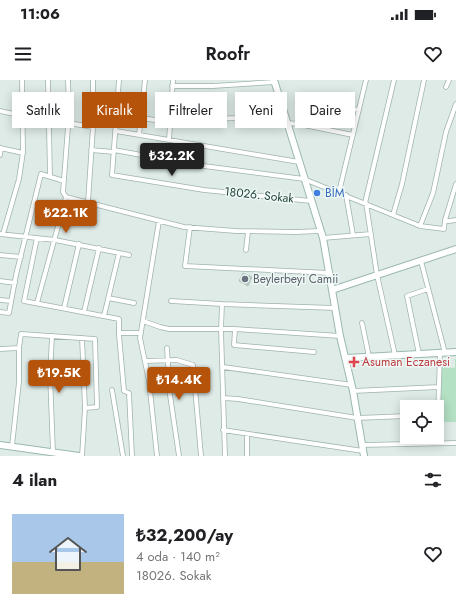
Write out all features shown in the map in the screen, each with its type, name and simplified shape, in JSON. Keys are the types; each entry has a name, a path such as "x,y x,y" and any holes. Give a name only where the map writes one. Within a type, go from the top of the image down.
{"main road":[{"path":"274,81 277,92"},
{"path":"287,124 323,238 340,336 353,388 363,451"},
{"path":"332,290 456,249"},
{"path":"346,358 456,352"},
{"path":"0,445 80,456"}],"street":[{"path":"22,80 22,92"},
{"path":"48,80 50,176"},
{"path":"68,80 68,92"},
{"path":"93,80 93,92"},
{"name":"18026. Sokak","path":"118,92 119,80"},
{"path":"144,92 145,80"},
{"path":"172,92 173,80"},
{"path":"339,192 354,135 366,80"},
{"path":"394,80 365,203 377,275 394,355"},
{"path":"393,215 402,184 424,80"},
{"path":"446,87 449,80"},
{"path":"172,86 213,86 274,81"},
{"path":"420,226 433,193 446,132 456,104"},
{"path":"355,109 360,110"},
{"path":"0,111 12,114"},
{"path":"287,121 354,135"},
{"path":"23,128 23,153 19,179 2,234 55,240 129,255"},
{"path":"37,303 66,197 63,192 68,128"},
{"path":"88,202 93,128"},
{"path":"139,135 140,128"},
{"path":"169,140 170,128"},
{"path":"116,131 299,162"},
{"name":"18026. Sokak","path":"116,131 112,175 204,190 311,201"},
{"path":"0,155 1,148 23,153"},
{"path":"91,150 114,151 304,179 420,226 444,229 445,220 456,184"},
{"path":"0,312 9,313 41,174 64,181"},
{"path":"346,195 353,235"},
{"path":"66,197 159,221 190,227 248,232 320,231"},
{"path":"445,220 449,222 456,220"},
{"path":"157,456 149,381 140,338 159,221"},
{"path":"190,227 185,266 329,273"},
{"path":"246,250 248,232"},
{"path":"323,238 371,234"},
{"path":"37,238 24,301 119,319 124,391 129,393 132,456"},
{"path":"64,308 79,244"},
{"path":"84,312 98,248"},
{"path":"104,316 119,253"},
{"path":"0,254 21,257"},
{"path":"421,261 442,353 439,400"},
{"path":"0,280 15,283"},
{"path":"419,354 407,296 428,289"},
{"path":"108,298 134,303"},
{"path":"0,300 11,301"},
{"path":"172,301 335,308"},
{"path":"222,304 221,330 224,456"},
{"path":"143,321 169,329 235,329 340,336"},
{"path":"362,323 369,357"},
{"path":"235,329 234,345 314,352"},
{"path":"119,333 141,333"},
{"path":"12,446 19,382 19,348 21,334 95,339 97,407 84,408"},
{"path":"52,336 50,375 53,452"},
{"path":"80,456 84,408 82,338"},
{"path":"0,349 19,348"},
{"path":"167,348 170,395 179,456"},
{"path":"145,361 177,360 193,365 201,456"},
{"path":"223,367 353,388 440,387"},
{"path":"112,390 123,456"},
{"path":"223,398 238,399 357,418 400,416"},
{"path":"224,430 363,451 456,443"},
{"path":"247,434 247,456"}],"green space":[{"path":"456,359 456,422 444,422 444,400 441,400 442,367 455,368"}],"building":[{"name":"Beylerbeyi Camii","path":"243,273 252,277 248,286 239,281"}],"place":[{"name":"BİM","path":"317,193"},
{"name":"Beylerbeyi Camii","path":"245,279"},
{"name":"Asuman Eczanesi","path":"354,362"}]}
